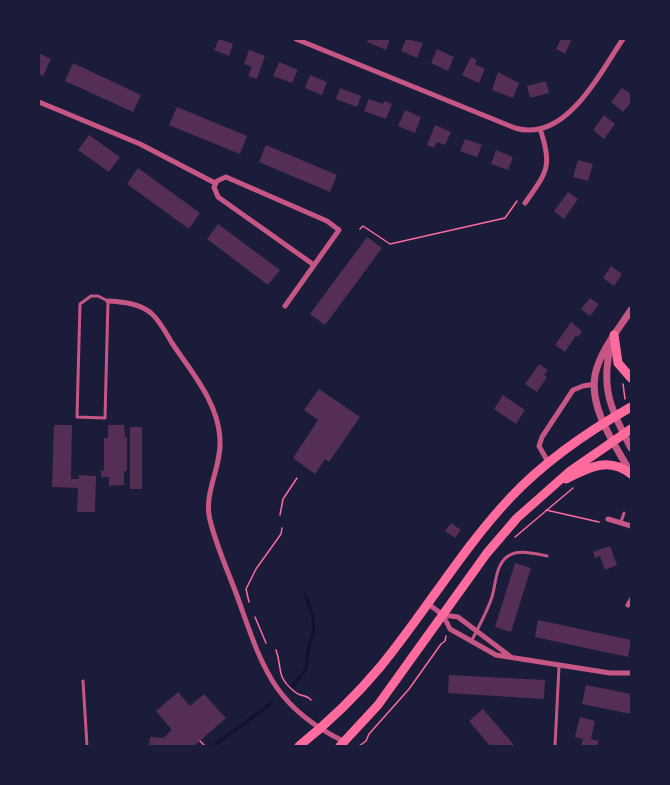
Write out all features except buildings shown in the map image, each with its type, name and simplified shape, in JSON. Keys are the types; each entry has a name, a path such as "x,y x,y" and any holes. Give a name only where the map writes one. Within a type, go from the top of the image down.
{"main road":[{"path":"614,335 618,363 626,378"},
{"path":"299,746 320,729 380,666 462,555 499,510 548,462 585,434 631,406"},
{"path":"346,744 378,705 499,538 550,487 627,431"},
{"path":"550,487 599,464 618,467 631,474"}],"street":[{"path":"296,39 515,128 529,130 540,129 558,121 573,109 622,39"},
{"path":"39,102 140,144 216,183"},
{"path":"525,203 543,177 547,164 548,155 540,129"},
{"path":"285,306 339,230 327,221 226,177 216,183 215,192 218,197 314,265"},
{"path":"108,301 134,305 151,313 208,396 219,425 220,441 217,472 209,496 210,520 253,640 267,674 285,699 320,729 346,744"},
{"path":"631,310 601,359 595,384 598,406 604,423 631,474"},
{"path":"614,335 608,358 607,383 610,406 614,416 627,431 631,448"},
{"path":"548,462 539,444 573,390 595,384"},
{"path":"607,521 621,522 631,526"},
{"path":"427,603 442,615 450,629 496,655 610,674 631,673"},
{"path":"442,615 458,617 512,657"}],"lane":[{"path":"91,296 108,301 105,418 78,417 80,304 91,296"},
{"path":"621,522 624,513"},
{"path":"471,642 493,595 499,568 506,558 523,551 546,556"},
{"path":"555,746 560,666"},
{"path":"83,681 87,746"}],"path":[{"path":"360,229 363,226 390,244 505,218 517,200"},
{"path":"624,398 626,378"},
{"path":"280,515 283,499 297,478"},
{"path":"514,538 576,485"},
{"path":"546,510 607,521"},
{"path":"249,602 246,589 255,569 281,534 282,528"},
{"path":"255,617 266,643"},
{"path":"359,746 366,741 369,734 409,689 445,641 444,638"},
{"path":"276,650 280,660 281,676 297,694 307,695 311,700"},
{"path":"200,741 205,746"}],"waterway":[{"path":"293,686 306,669 309,645 314,631 313,616 305,594"},
{"path":"213,746 272,703"}]}
